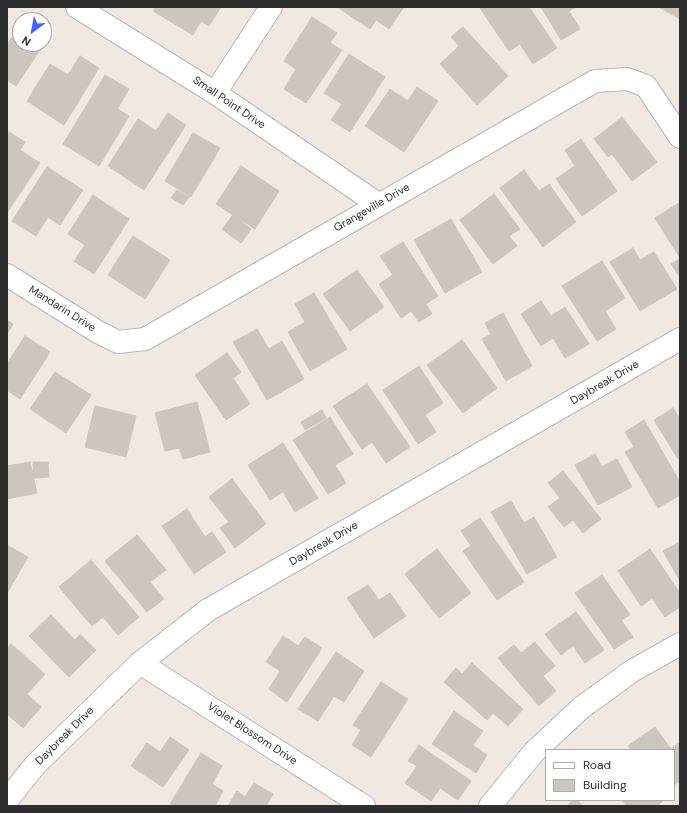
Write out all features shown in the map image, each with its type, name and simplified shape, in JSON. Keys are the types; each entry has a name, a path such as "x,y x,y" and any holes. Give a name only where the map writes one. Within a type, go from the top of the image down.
{"street":[{"name":"Small Point Drive","path":"77,7 215,93 378,204"},
{"path":"215,93 271,7"},
{"name":"Grangeville Drive","path":"118,342 144,339 595,81 627,79 646,86 680,137"},
{"name":"Mandarin Drive","path":"7,275 98,332 118,342"},
{"name":"Daybreak Drive","path":"7,800 36,764 140,663 208,610 680,339"},
{"path":"490,806 534,752 581,708 632,671 680,644"},
{"name":"Violet Blossom Drive","path":"140,663 364,806"}],"building":[{"path":"156,7 221,7 209,26 201,21 193,35 153,11"},
{"path":"337,7 404,7 389,29 376,20 370,29"},
{"path":"529,7 557,48 533,64 520,44 509,51 480,8"},
{"path":"541,7 576,7 569,11 580,29 561,40"},
{"path":"680,7 680,19 660,8"},
{"path":"312,17 337,33 330,43 342,50 306,103 284,89 296,69 284,61"},
{"path":"463,27 508,76 477,105 440,64 459,46 451,37"},
{"path":"12,37 12,52 39,52 16,86 7,80 7,45"},
{"path":"349,54 385,77 350,132 331,120 342,104 324,93"},
{"path":"80,56 99,68 64,125 27,101 50,64 68,75"},
{"path":"105,75 129,89 117,109 129,116 99,166 63,144"},
{"path":"417,87 438,101 404,152 365,126 390,89 408,101"},
{"path":"168,113 186,125 144,190 108,166 138,119 156,131"},
{"path":"622,117 657,162 632,181 612,154 608,157 594,139"},
{"path":"9,132 25,142 20,150 40,163 7,213 7,135"},
{"path":"193,133 220,148 191,197 165,181"},
{"path":"581,139 617,191 582,216 556,179 575,166 565,150"},
{"path":"241,166 279,191 255,229 216,204"},
{"path":"47,167 83,190 60,225 48,217 36,236 12,221"},
{"path":"524,170 539,191 549,184 576,222 543,247 500,188"},
{"path":"177,190 189,197 183,205 171,198"},
{"path":"494,194 520,229 509,236 517,246 493,264 460,220"},
{"path":"93,195 129,219 94,274 74,261 85,245 68,234"},
{"path":"679,203 680,204 680,258 655,218"},
{"path":"233,215 251,229 241,243 222,229"},
{"path":"451,219 482,272 445,293 414,240"},
{"path":"133,236 170,260 145,299 108,275"},
{"path":"403,242 438,296 426,304 432,314 419,322 411,311 401,318 379,284 393,275 380,256"},
{"path":"633,248 640,260 654,252 677,289 640,311 610,262"},
{"path":"680,259 680,277 671,264"},
{"path":"602,261 625,298 605,311 616,329 597,341 562,286"},
{"path":"357,270 384,307 350,331 323,294"},
{"path":"314,293 347,349 310,371 288,332 305,322 295,304"},
{"path":"541,301 551,316 565,307 589,344 565,358 553,338 541,346 521,314"},
{"path":"503,313 532,366 506,381 482,339 491,334 485,323"},
{"path":"7,320 13,324 7,334"},
{"path":"257,329 269,349 282,341 304,379 267,400 233,342"},
{"path":"25,336 50,352 20,399 7,390 7,364"},
{"path":"462,340 497,388 463,413 427,365"},
{"path":"227,353 241,372 233,378 250,404 226,420 195,375"},
{"path":"419,366 443,403 425,415 436,432 418,444 383,390"},
{"path":"55,372 91,395 66,433 30,409"},
{"path":"367,384 410,447 386,463 372,442 362,449 333,406"},
{"path":"197,402 210,452 183,459 179,448 165,451 155,413"},
{"path":"95,406 136,416 126,457 85,447"},
{"path":"673,408 680,419 680,458 678,459 654,420"},
{"path":"322,410 326,418 305,430 301,422"},
{"path":"330,417 353,454 335,465 346,483 328,494 293,440"},
{"path":"644,420 680,482 680,495 658,508 625,452 634,447 625,432"},
{"path":"283,443 318,498 295,512 283,492 270,500 248,465"},
{"path":"595,454 602,467 617,459 632,487 598,505 575,465"},
{"path":"30,462 37,493 7,499 7,466"},
{"path":"33,462 48,462 49,477 34,478"},
{"path":"563,471 601,519 583,533 573,520 564,527 548,507 560,498 548,483"},
{"path":"232,479 266,524 235,548 220,528 229,522 209,497"},
{"path":"511,501 524,523 534,517 557,557 527,574 491,512"},
{"path":"187,509 205,537 212,532 226,552 194,574 162,526"},
{"path":"480,518 524,582 497,600 463,551 471,546 461,531"},
{"path":"137,535 166,570 150,582 164,599 147,612 105,561"},
{"path":"680,542 680,581 663,551"},
{"path":"7,545 28,557 7,593"},
{"path":"437,549 471,593 439,618 405,574"},
{"path":"650,549 680,593 680,607 665,617 652,598 641,606 618,571"},
{"path":"91,560 139,617 118,635 103,617 92,626 59,587"},
{"path":"602,575 630,615 621,620 633,637 614,649 575,593"},
{"path":"368,585 379,600 390,593 406,616 374,638 347,598"},
{"path":"576,612 604,650 585,663 573,646 561,655 545,634"},
{"path":"51,615 75,640 80,634 96,650 69,677 29,636"},
{"path":"283,636 298,646 305,637 322,648 287,702 269,689 280,671 266,662"},
{"path":"535,642 555,666 543,676 556,691 539,706 498,658 514,645 521,653"},
{"path":"11,644 45,674 27,694 41,707 23,728 7,714 7,649"},
{"path":"336,652 364,671 344,702 334,696 318,721 298,709"},
{"path":"472,663 523,709 508,726 493,713 487,720 444,682 456,668 462,674"},
{"path":"381,682 408,699 371,757 352,745 361,730 353,725"},
{"path":"454,711 483,731 473,745 487,755 476,773 432,744"},
{"path":"655,727 671,749 630,749 628,746"},
{"path":"170,737 189,750 163,787 131,766 147,743 160,752"},
{"path":"679,743 680,744 680,781 675,784 675,749 671,749"},
{"path":"419,745 471,781 458,800 440,788 431,801 405,783 417,766 408,761"},
{"path":"201,753 222,766 212,784 223,791 215,806 174,806 170,804"},
{"path":"254,783 273,794 266,806 228,806 237,791 245,797"},
{"path":"572,801 578,801 583,806 567,806"},
{"path":"623,801 663,801 657,806 627,806"}]}
